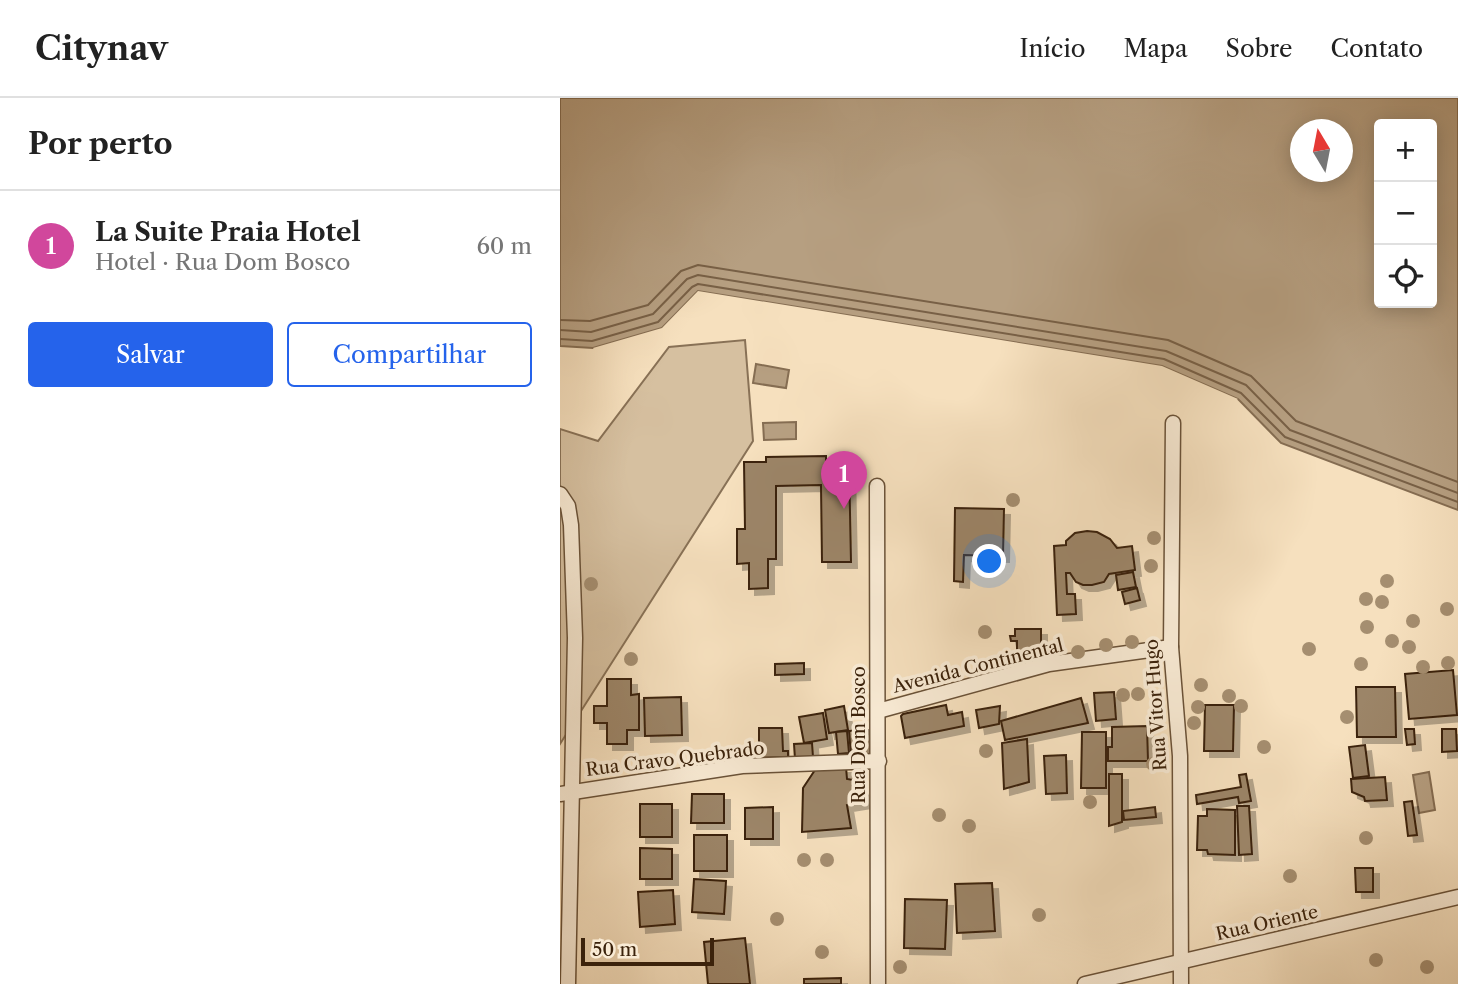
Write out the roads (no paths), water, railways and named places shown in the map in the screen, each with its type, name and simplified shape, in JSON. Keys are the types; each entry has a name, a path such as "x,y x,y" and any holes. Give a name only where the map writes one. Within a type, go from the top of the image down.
{"street":[{"name":"Rua Vitor Hugo","path":"1173,423 1171,647 1180,756 1181,984"},
{"name":"Rua Dom Bosco","path":"877,486 878,984"},
{"path":"560,494 568,506 571,526 575,638 566,793 568,984"},
{"name":"Avenida Continental","path":"878,711 1049,664 1171,647"},
{"name":"Rua Cravo Quebrado","path":"566,793 743,766 879,761"},
{"name":"Rua Oriente","path":"1085,984 1458,897"}],"water":[{"path":"560,98 1458,98 1458,510 1281,443 1238,399 1162,366 698,291 662,328 593,348 560,346"},
{"path":"756,364 789,370 786,388 753,383"},
{"path":"796,422 796,439 764,440 763,423"},
{"path":"1429,772 1435,810 1419,813 1413,775"}],"place":[{"name":"La Suite Praia Hotel","path":"844,509"}]}
